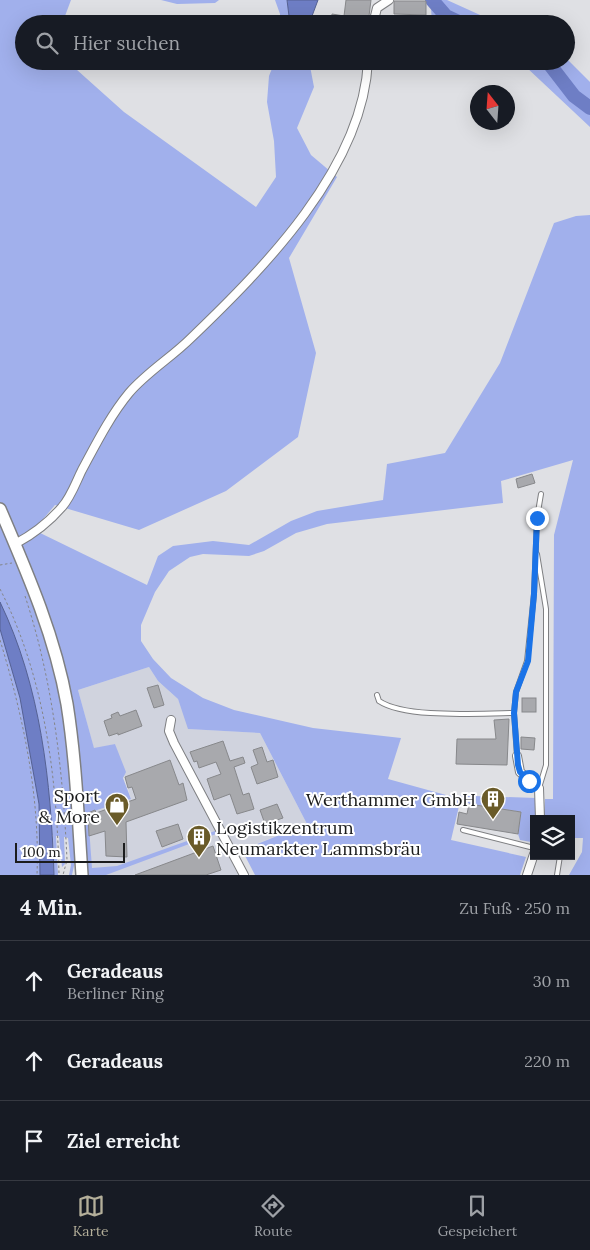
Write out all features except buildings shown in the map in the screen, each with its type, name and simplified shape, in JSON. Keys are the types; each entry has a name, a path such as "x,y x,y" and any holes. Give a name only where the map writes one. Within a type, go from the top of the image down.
{"main road":[{"path":"0,509 16,544 46,623 67,702 78,792 82,875"}],"street":[{"path":"375,15 377,8 389,0"},
{"path":"16,544 32,534 63,506 93,449 131,391 191,339 272,255 302,220 317,199 351,130 365,86 367,70"},
{"path":"171,720 169,731 174,744 244,875"},
{"path":"517,756 520,772 539,788 540,815"},
{"path":"527,875 532,860"}],"lane":[{"path":"517,756 514,713 516,692 528,661 537,518 541,494"},
{"path":"536,545 546,609 546,766 539,788"},
{"path":"377,695 379,701 390,708 454,714 514,713"},
{"path":"463,830 530,847"},
{"path":"557,875 559,860"}],"path":[{"path":"0,565 13,563"},
{"path":"0,589 21,634 44,718 56,792 59,875"},
{"path":"25,597 34,623 55,729 64,802 68,860 63,875"},
{"path":"0,640 18,699 28,750 33,791 37,875"},
{"path":"65,871 67,875"}],"shaded area":[{"path":"0,0 71,0 65,15 15,15 15,70 77,70 124,112 256,207 276,177 274,141 267,102 269,76 271,70 311,70 314,87 297,128 311,155 337,177 289,258 316,353 298,437 226,491 139,530 55,505 34,530 147,585 158,556 173,546 213,541 249,545 291,521 317,511 383,500 387,464 445,453 500,363 554,223 576,216 590,215 590,875 569,875 582,852 583,838 575,838 575,815 544,815 545,799 553,799 554,535 573,460 501,481 503,503 327,524 296,533 264,551 249,556 203,554 190,557 169,571 155,592 141,625 141,641 153,659 171,678 203,698 234,710 313,728 401,738 388,779 446,795 536,798 536,815 530,815 530,842 520,840 518,834 521,812 460,802 451,840 526,857 520,875 255,875 242,850 307,824 260,733 188,729 178,699 158,681 149,667 78,690 94,748 115,744 126,772 123,778 131,799 88,813 92,868 117,866 215,831 216,834 106,875 86,875 72,806 75,861 72,875 69,875 71,865 68,838 64,837 65,864 62,867 59,836 56,836 58,875 54,875 53,835 41,833 40,875 0,875"},
{"path":"161,0 219,0 215,3 177,4"},
{"path":"275,0 287,0 289,15 280,14"},
{"path":"287,0 318,0 312,15 289,15"},
{"path":"427,0 447,0 480,15 431,15 431,8"},
{"path":"575,67 590,82 590,127 529,70 575,70"},
{"path":"0,602 14,634 25,667 41,736 50,805 54,875 40,875 39,804 20,698 0,629"},
{"path":"149,667 158,681 178,699 189,729 260,733 307,824 228,855 238,875 92,875 88,813 131,799 115,744 94,749 78,690"}],"waterway":[{"path":"432,0 445,15"},
{"path":"554,70 574,96 590,108"}],"place":[{"name":"Werthammer GmbH","path":"493,820"},
{"name":"Sport & More","path":"117,826"},
{"name":"Logistikzentrum Neumarkter Lammsbräu","path":"199,858"}],"route":[{"path":"529,781 520,772 518,765 514,713 516,692 528,661 534,594 537,518"}]}
